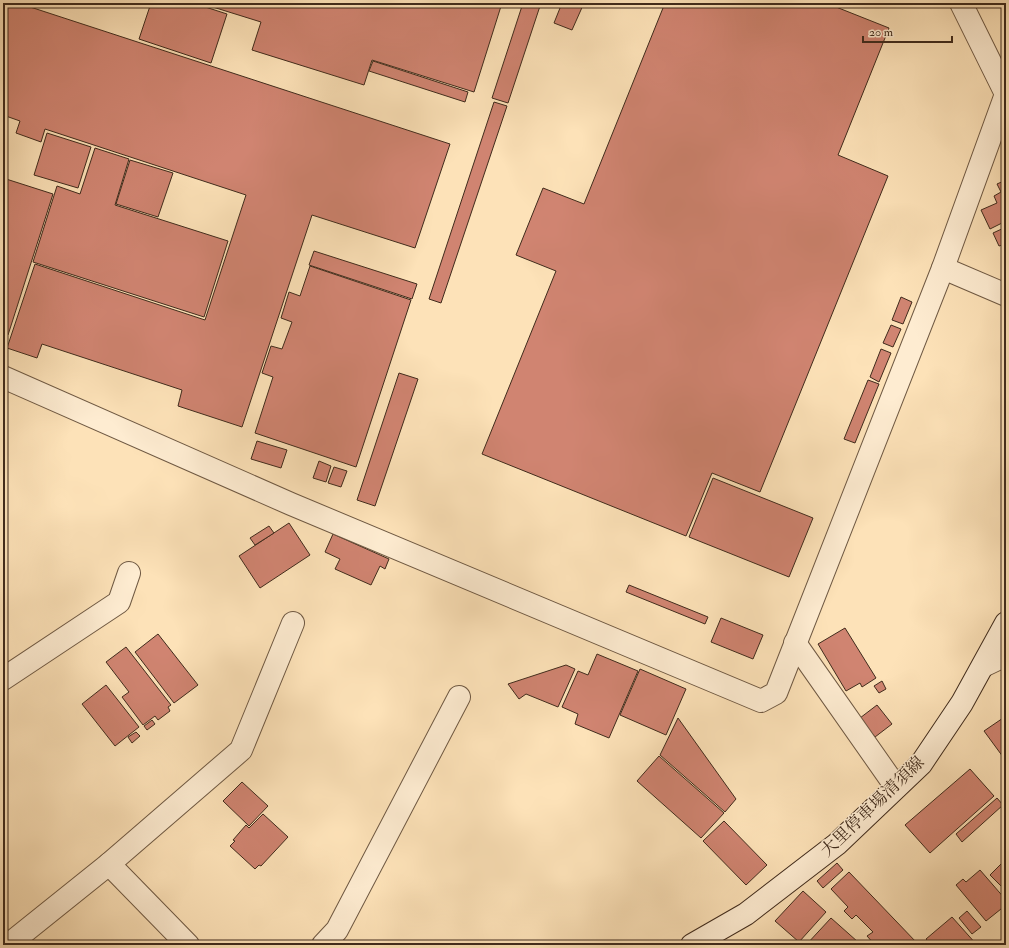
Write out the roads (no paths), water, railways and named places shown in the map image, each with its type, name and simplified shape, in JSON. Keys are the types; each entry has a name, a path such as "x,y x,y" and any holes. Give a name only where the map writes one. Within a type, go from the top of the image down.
{"street":[{"path":"3,377 291,504 761,701 776,693 943,268 1006,94 961,3"},
{"path":"943,268 1006,295"},
{"path":"3,679 119,602 129,573"},
{"path":"8,945 109,864 241,750 293,623"},
{"name":"大里停車場清須線","path":"692,945 746,914 831,848 920,764 962,703 1006,623"},
{"path":"796,643 896,787"},
{"path":"983,666 1006,655"},
{"path":"323,945 338,930 459,697"},
{"path":"109,864 188,945"}]}
